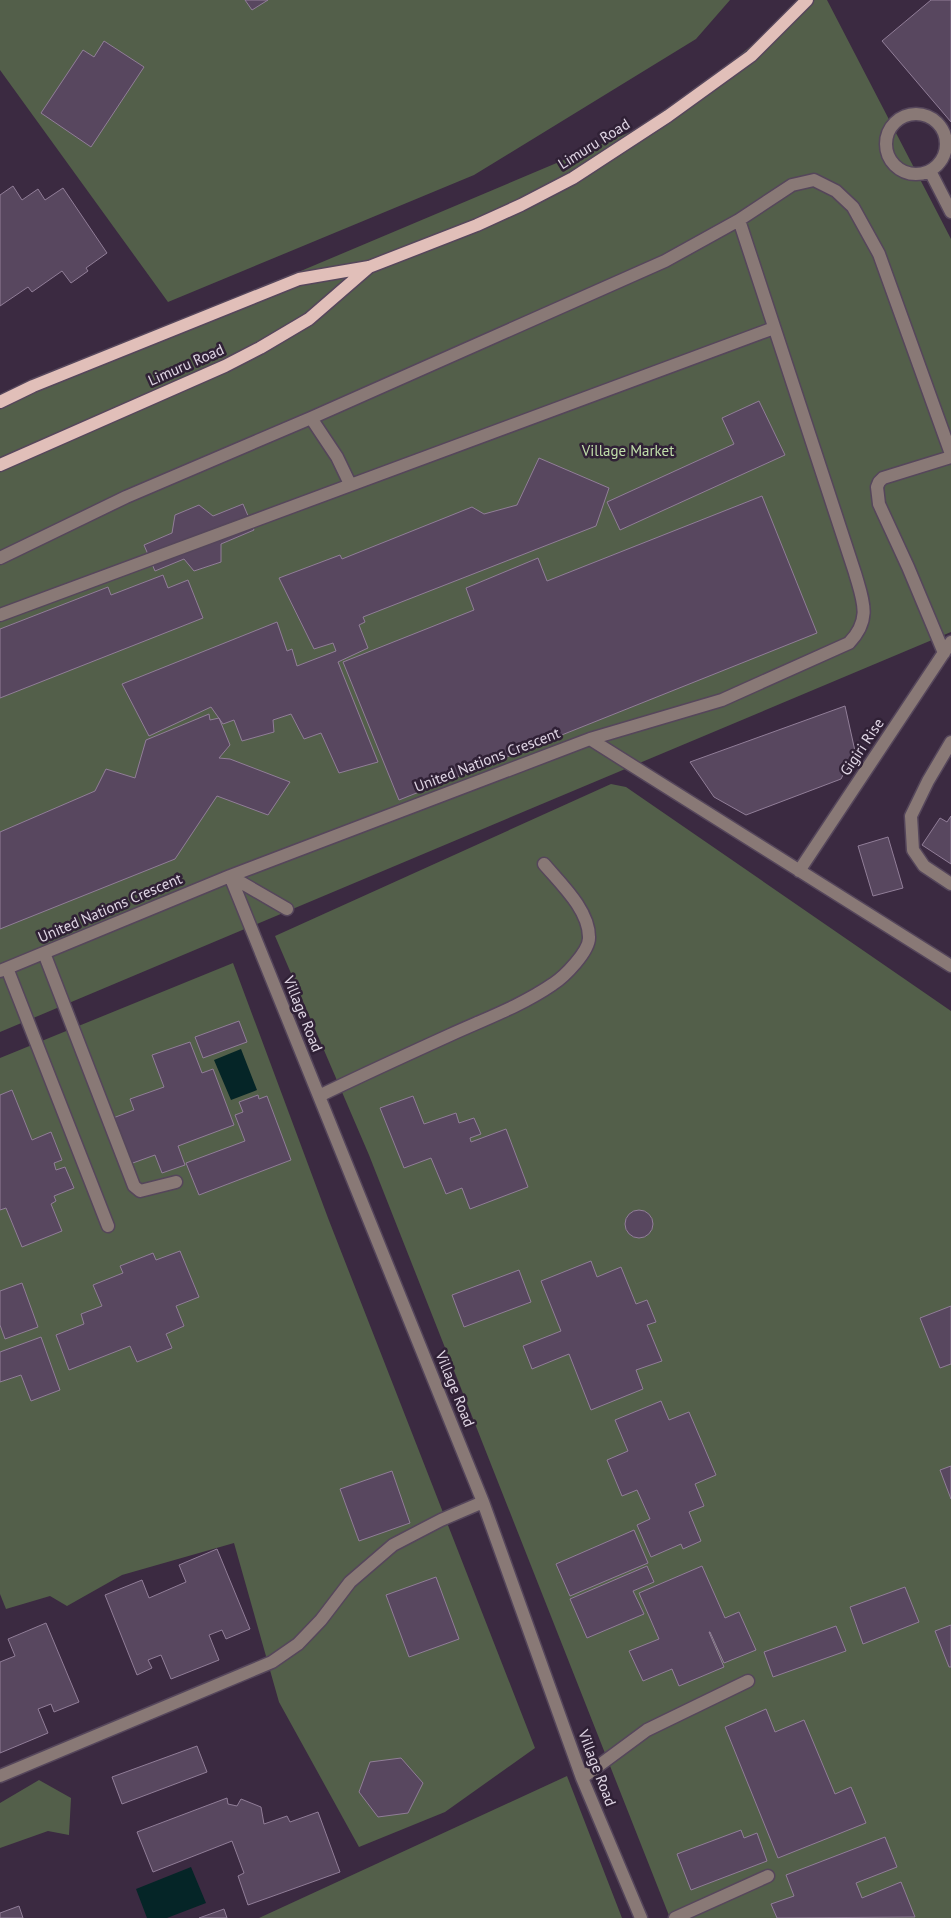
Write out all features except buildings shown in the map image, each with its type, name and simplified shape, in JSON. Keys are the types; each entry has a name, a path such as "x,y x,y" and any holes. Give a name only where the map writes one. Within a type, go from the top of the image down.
{"main road":[{"name":"Limuru Road","path":"0,402 42,382 299,279 369,267 477,225 522,205 573,178 668,116 751,56 807,0"},
{"name":"Limuru Road","path":"0,465 225,366 260,348 309,319 369,267"}],"street":[{"path":"910,115 928,117 942,130 945,148 943,157 938,165 930,171 910,174 900,170 890,158 886,144 888,134 893,124 901,118 910,115"},
{"path":"930,171 951,212"},
{"path":"0,558 126,497 312,418 665,261 740,220 792,185 814,180 836,191 853,207 879,254 951,455 883,478 878,482 877,487 879,504 948,647"},
{"name":"United Nations Crescent","path":"4,970 230,876 590,738 722,700 849,643 858,633 863,622 864,606 860,590 740,220"},
{"path":"0,615 774,328"},
{"path":"312,418 337,457 350,484"},
{"name":"Gigiri Rise","path":"799,871 948,647"},
{"path":"590,738 951,966"},
{"path":"951,742 921,794 911,816 913,850 924,866 951,884"},
{"path":"319,1096 522,1003 554,983 578,960 590,940 587,923 575,903 544,864"},
{"path":"230,876 287,910"},
{"name":"Village Road","path":"230,876 484,1502 582,1778 641,1918"},
{"path":"44,953 134,1186 140,1191 176,1182"},
{"path":"4,970 108,1226"},
{"path":"0,1776 272,1662 298,1644 350,1582 393,1545 441,1520 484,1502"},
{"path":"582,1778 647,1730 748,1681"},
{"path":"675,1918 768,1876"}],"green space":[{"path":"0,0 730,0 696,39 474,175 168,302 0,70"},
{"name":"Village Market","path":"805,0 827,0 951,239 951,632 0,1032 0,398 668,116"},
{"path":"611,784 626,787 951,1011 951,1918 670,1918 369,1155 275,936"},
{"path":"233,963 328,1218 535,1748 445,1812 359,1847 279,1702 234,1543 122,1575 67,1606 50,1596 6,1609 0,1594 0,1058"},
{"path":"567,1776 622,1918 259,1918"},
{"path":"39,1780 71,1798 69,1835 48,1831 0,1848 0,1803"}],"shaded area":[{"path":"241,1049 257,1090 231,1100 214,1060"},
{"path":"191,1867 206,1903 167,1918 147,1918 136,1889"}]}
